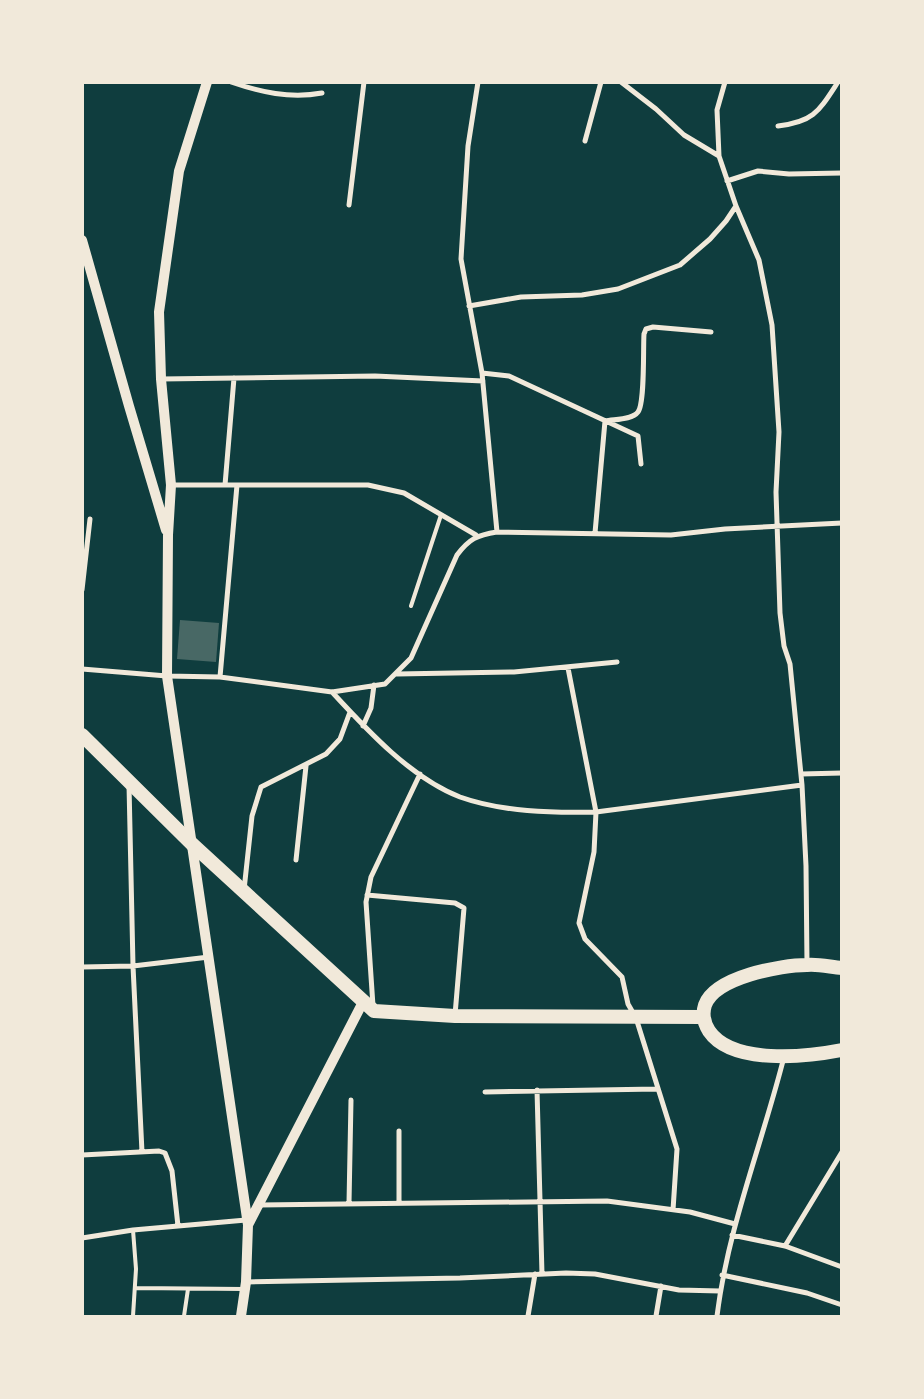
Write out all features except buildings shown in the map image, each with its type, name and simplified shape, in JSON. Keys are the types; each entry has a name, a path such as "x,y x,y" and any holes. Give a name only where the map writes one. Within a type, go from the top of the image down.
{"highway":[{"path":"82,736 192,844 244,890 368,1007 455,1016 703,1017"},
{"path":"842,968 807,964 751,973 727,984 710,996 705,1005 703,1017 707,1028 714,1038 725,1046 749,1053 813,1056 842,1050"}],"main road":[{"path":"207,82 179,171 159,312 161,379 171,485 168,535 167,676 247,1222 246,1286 241,1316"},
{"path":"82,240 168,535"},
{"path":"247,1222 368,1007"}],"street":[{"path":"230,82 256,91 287,95 322,93"},
{"path":"349,205 364,82"},
{"path":"478,82 463,200 461,259 482,372 496,532"},
{"path":"585,141 602,82"},
{"path":"621,82 656,109 684,135 720,156"},
{"path":"726,82 718,110 720,156 736,206 759,260 772,325 779,432 776,492 779,526 780,613 784,646 790,664 802,785 806,866 807,964"},
{"path":"778,126 807,121 819,112 838,82"},
{"path":"727,181 758,171 789,174 842,173"},
{"path":"469,306 521,297 582,295 618,289 680,265 710,239 736,206"},
{"path":"605,421 632,416 639,411 642,399 644,334 646,329 653,327 711,332"},
{"path":"482,372 510,376 638,436 641,464"},
{"path":"161,379 375,376 482,381"},
{"path":"226,485 234,378"},
{"path":"595,533 605,421"},
{"path":"171,485 368,485 404,493 476,535"},
{"path":"220,677 237,485"},
{"path":"82,590 90,519"},
{"path":"82,669 167,676 220,677 332,692 385,684 411,658 457,555 465,544 476,535 496,532 671,534 842,523"},
{"path":"397,674 514,672 617,662"},
{"path":"568,668 596,812 594,852 580,923 585,939 622,977 628,1004 636,1018 676,1148 673,1210"},
{"path":"363,726 371,708 374,685"},
{"path":"332,692 363,726 420,774 436,785 461,797 489,804 555,812 596,812 802,785"},
{"path":"244,890 252,816 258,793 265,784 306,766 326,754 340,739 350,712"},
{"path":"296,860 306,766"},
{"path":"800,774 842,773"},
{"path":"368,1007 366,902 371,876 420,774"},
{"path":"129,781 133,966 142,1152"},
{"path":"368,895 455,904 464,908 455,1016"},
{"path":"82,967 133,966 208,957"},
{"path":"716,1316 722,1275 732,1235 772,1108 784,1056"},
{"path":"485,1092 657,1089"},
{"path":"537,1090 542,1274"},
{"path":"349,1203 351,1100"},
{"path":"399,1131 399,1202"},
{"path":"82,1156 159,1151 165,1153 169,1160 178,1226"},
{"path":"785,1246 842,1152"},
{"path":"258,1205 607,1201 673,1210 735,1224"},
{"path":"82,1238 133,1230 247,1222"},
{"path":"732,1235 785,1246 842,1267"},
{"path":"528,1316 535,1274"},
{"path":"246,1286 535,1274 595,1274 679,1290 720,1291"},
{"path":"722,1275 808,1293 842,1305"},
{"path":"656,1316 661,1286"}],"lane":[{"path":"411,606 441,515"},
{"path":"133,1230 135,1288 133,1316"},
{"path":"135,1288 188,1289 246,1286"},
{"path":"184,1316 188,1289"}]}
